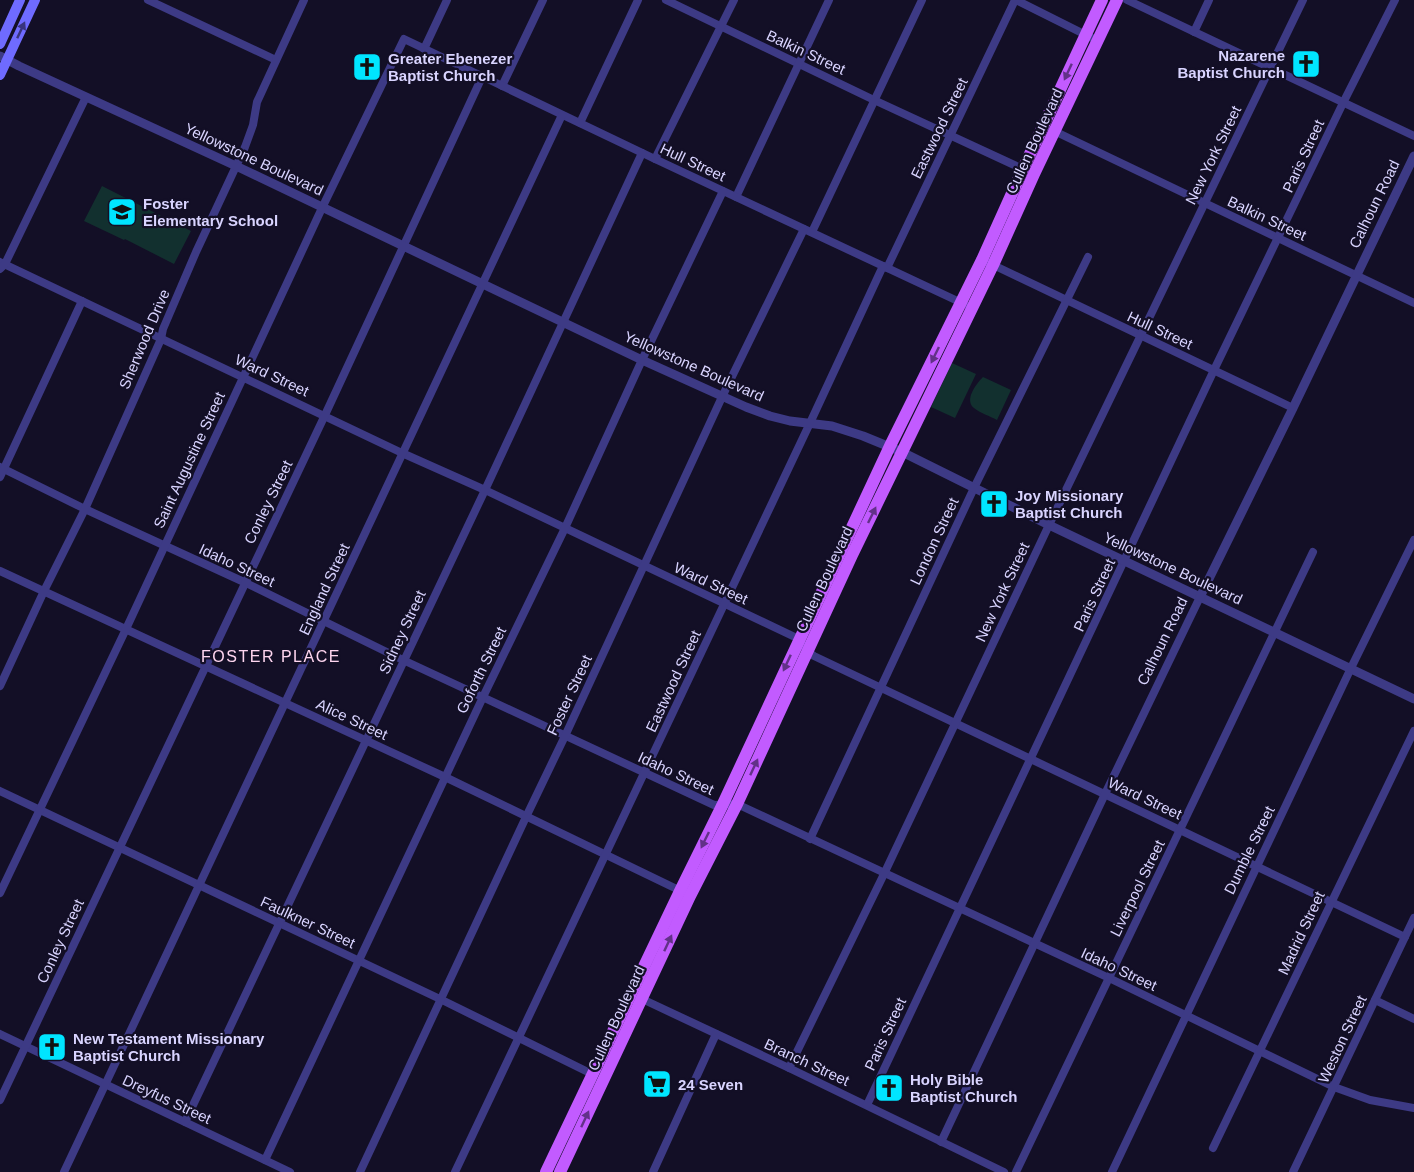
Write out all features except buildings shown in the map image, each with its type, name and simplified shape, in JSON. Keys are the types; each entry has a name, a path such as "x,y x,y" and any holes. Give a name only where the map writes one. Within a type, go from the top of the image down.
{"main road":[{"path":"0,44 20,0"},
{"path":"0,75 4,57 35,0"},
{"name":"Cullen Boulevard","path":"1049,129 1085,35 1102,0"},
{"name":"Cullen Boulevard","path":"546,1172 598,1076 636,997 685,893 722,806 807,651 890,446 966,305 1028,171 1098,41 1117,0"},
{"name":"Cullen Boulevard","path":"685,893 736,804 799,639 902,452 966,305"},
{"name":"Cullen Boulevard","path":"560,1172 598,1076"}],"street":[{"path":"148,0 276,60"},
{"name":"Sherwood Drive","path":"0,686 3,673 85,509 161,339 163,329 196,252 250,135 257,102 304,0"},
{"path":"424,49 447,0"},
{"path":"502,86 543,0"},
{"path":"580,123 638,0"},
{"name":"Balkin Street","path":"666,0 1028,171"},
{"path":"655,159 734,0"},
{"path":"736,197 829,0"},
{"name":"Foster Street","path":"360,1172 722,397 874,100 922,0"},
{"path":"1016,0 1098,41"},
{"name":"Eastwood Street","path":"455,1172 810,423 1016,0"},
{"path":"1127,0 1414,136"},
{"path":"1194,32 1209,0"},
{"name":"New York Street","path":"789,1068 1303,0"},
{"name":"Paris Street","path":"867,1105 1214,370 1395,0"},
{"name":"Hull Street","path":"404,39 966,305"},
{"name":"Saint Augustine Street","path":"0,892 404,39"},
{"name":"Yellowstone Boulevard","path":"4,57 746,408 790,421 848,431 890,446 1049,525 1414,699"},
{"name":"Conley Street","path":"0,1100 325,415 482,77"},
{"path":"2,265 86,97"},
{"name":"England Street","path":"64,1172 562,115"},
{"name":"Balkin Street","path":"1049,129 1414,303"},
{"name":"Sidney Street","path":"185,1122 642,153"},
{"name":"Calhoun Road","path":"941,1142 1105,794 1414,156"},
{"name":"Goforth Street","path":"265,1160 723,191"},
{"name":"London Street","path":"810,839 974,488 1088,257"},
{"name":"Hull Street","path":"987,262 1293,408"},
{"name":"Ward Street","path":"2,265 799,639 807,651 814,656 1405,937"},
{"path":"1,471 82,301"},
{"name":"Idaho Street","path":"1,471 244,582 403,660 714,805 736,804 1109,978 1334,1088 1370,1100 1414,1108"},
{"name":"Dumble Street","path":"1112,1172 1414,540"},
{"name":"Liverpool Street","path":"1016,1172 1313,552"},
{"name":"Alice Street","path":"0,571 445,777 685,893"},
{"name":"Madrid Street","path":"1213,1148 1414,731"},
{"name":"Faulkner Street","path":"0,791 598,1076"},
{"name":"Weston Street","path":"1293,1172 1414,918"},
{"name":"Branch Street","path":"636,997 1004,1172"},
{"path":"1375,1000 1414,1019"},
{"name":"Dreyfus Street","path":"0,1034 290,1172"},
{"path":"653,1172 716,1034"}],"green space":[{"path":"102,186 191,231 174,264 84,221"},
{"path":"952,363 976,374 955,418 931,407"},
{"path":"983,377 1011,390 997,420 971,405 972,392"}],"place":[{"name":"Nazarene Baptist Church","path":"1306,64"},
{"name":"Greater Ebenezer Baptist Church","path":"367,67"},
{"name":"Foster Elementary School","path":"122,212"},
{"name":"Joy Missionary Baptist Church","path":"994,504"},
{"name":"New Testament Missionary Baptist Church","path":"52,1047"},
{"name":"24 Seven","path":"657,1084"},
{"name":"Holy Bible Baptist Church","path":"889,1088"}],"district":[{"name":"FOSTER PLACE","path":"271,656"}]}
